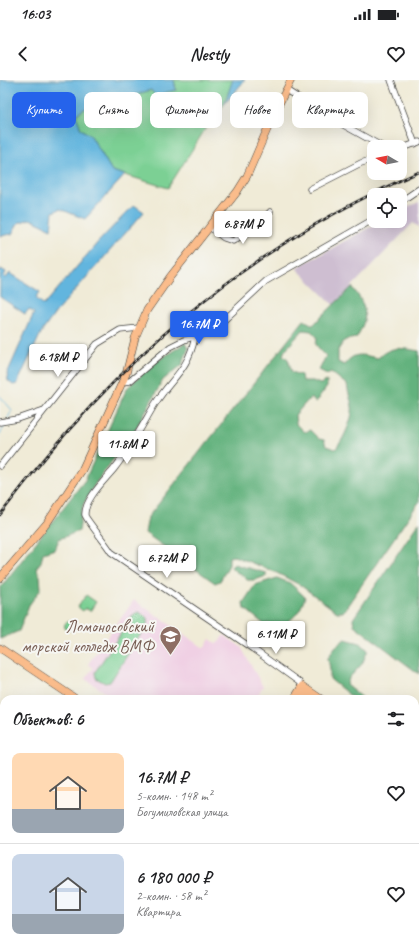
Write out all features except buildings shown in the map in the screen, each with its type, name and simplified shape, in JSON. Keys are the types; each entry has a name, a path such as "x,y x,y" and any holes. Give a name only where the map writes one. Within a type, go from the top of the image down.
{"main road":[{"path":"0,578 47,523 82,470 122,382 128,367 139,328 158,293 211,228 247,176 291,80"},
{"path":"0,648 70,695"},
{"path":"299,695 302,686 315,695"}],"street":[{"path":"391,80 417,143 407,147"},
{"path":"286,90 322,113 370,140"},
{"path":"310,189 367,161"},
{"path":"407,197 419,189"},
{"path":"211,228 224,238 233,241 259,225 270,212"},
{"path":"122,382 130,381 170,347 184,340 206,333 221,323 266,281 367,223"},
{"path":"0,466 97,344 120,330 139,328"},
{"path":"195,337 192,352 187,362 155,405 126,453 93,495 85,513 86,519 104,540 111,552 253,649 302,686"},
{"path":"0,422 18,419 45,409"}],"shaded area":[{"path":"419,202 419,227 413,223 334,305 296,268 368,228 407,228 407,208"},
{"name":"Ломоносовский морской колледж ВМФ","path":"134,600 204,648 210,639 217,644 224,635 241,647 263,687 258,695 109,695 85,679 93,668 88,664"}],"green space":[{"path":"174,80 233,80 222,107 222,92 168,92 176,90"},
{"path":"151,90 153,92 150,92 150,128 206,128 168,188 112,171 91,136 81,129 76,115 84,109 84,128 142,128 142,93"},
{"path":"352,287 361,300 363,306 363,324 356,338 345,340 338,350 338,362 344,365 355,356 359,355 378,358 388,351 397,348 419,351 419,502 343,612 337,612 300,585 275,572 234,556 229,557 229,565 220,581 215,583 145,533 148,517 304,320 313,325","holes":["303,330 311,331 317,337 316,345 326,356 319,370 327,374 331,372 347,385 352,404 349,423 341,442 335,449 326,446 324,440 319,439 310,430 304,432 296,424 295,415 310,398 316,402 327,387 327,381 320,384 313,381 302,381 301,375 292,372 288,359 283,355 285,350"]},
{"path":"185,343 188,349 182,365 163,380 135,430 95,484 83,505 79,531 59,539 55,549 43,553 41,562 36,568 40,576 41,589 29,605 19,631 0,639 0,588 85,480 127,388 156,362"},
{"path":"419,522 419,674 354,625 353,619"},
{"path":"234,564 266,573 266,576 255,580 247,580 231,567"},
{"path":"277,578 290,583 305,597 301,608 295,616 287,623 276,629 268,623 265,625 244,608 243,603 255,585"},
{"path":"86,595 96,602 90,611 85,608 83,611 78,607"},
{"path":"139,612 148,618 148,623 110,682 105,683 96,678 95,672 134,614"},
{"path":"69,621 74,626 69,631 64,626"},
{"path":"345,639 360,643 368,650 362,664 349,678 347,685 359,695 349,695 330,679 328,658 335,647"}],"water":[{"path":"0,80 174,80 176,90 168,92 153,92 151,90 142,93 84,92 84,109 76,115 81,129 91,136 112,171 125,175 85,219 60,209 53,212 51,229 30,219 18,223 12,234 0,236"},
{"path":"233,80 245,80 235,92 230,92 230,98 224,105"},
{"path":"134,205 144,212 56,312 41,333 17,384 13,385 8,381 7,374 34,313 29,309 25,314 0,297 1,269 6,272 4,276 6,278 10,273 40,292 36,298 44,305 99,241"}],"waterway":[{"path":"0,396 12,410 8,418"},
{"path":"0,435 5,424"}],"railway":[{"path":"0,515 44,459 89,408 136,360 186,315 239,274 295,237 355,203 419,172"}],"place":[{"name":"Ломоносовский морской колледж ВМФ","path":"170,656"}]}
